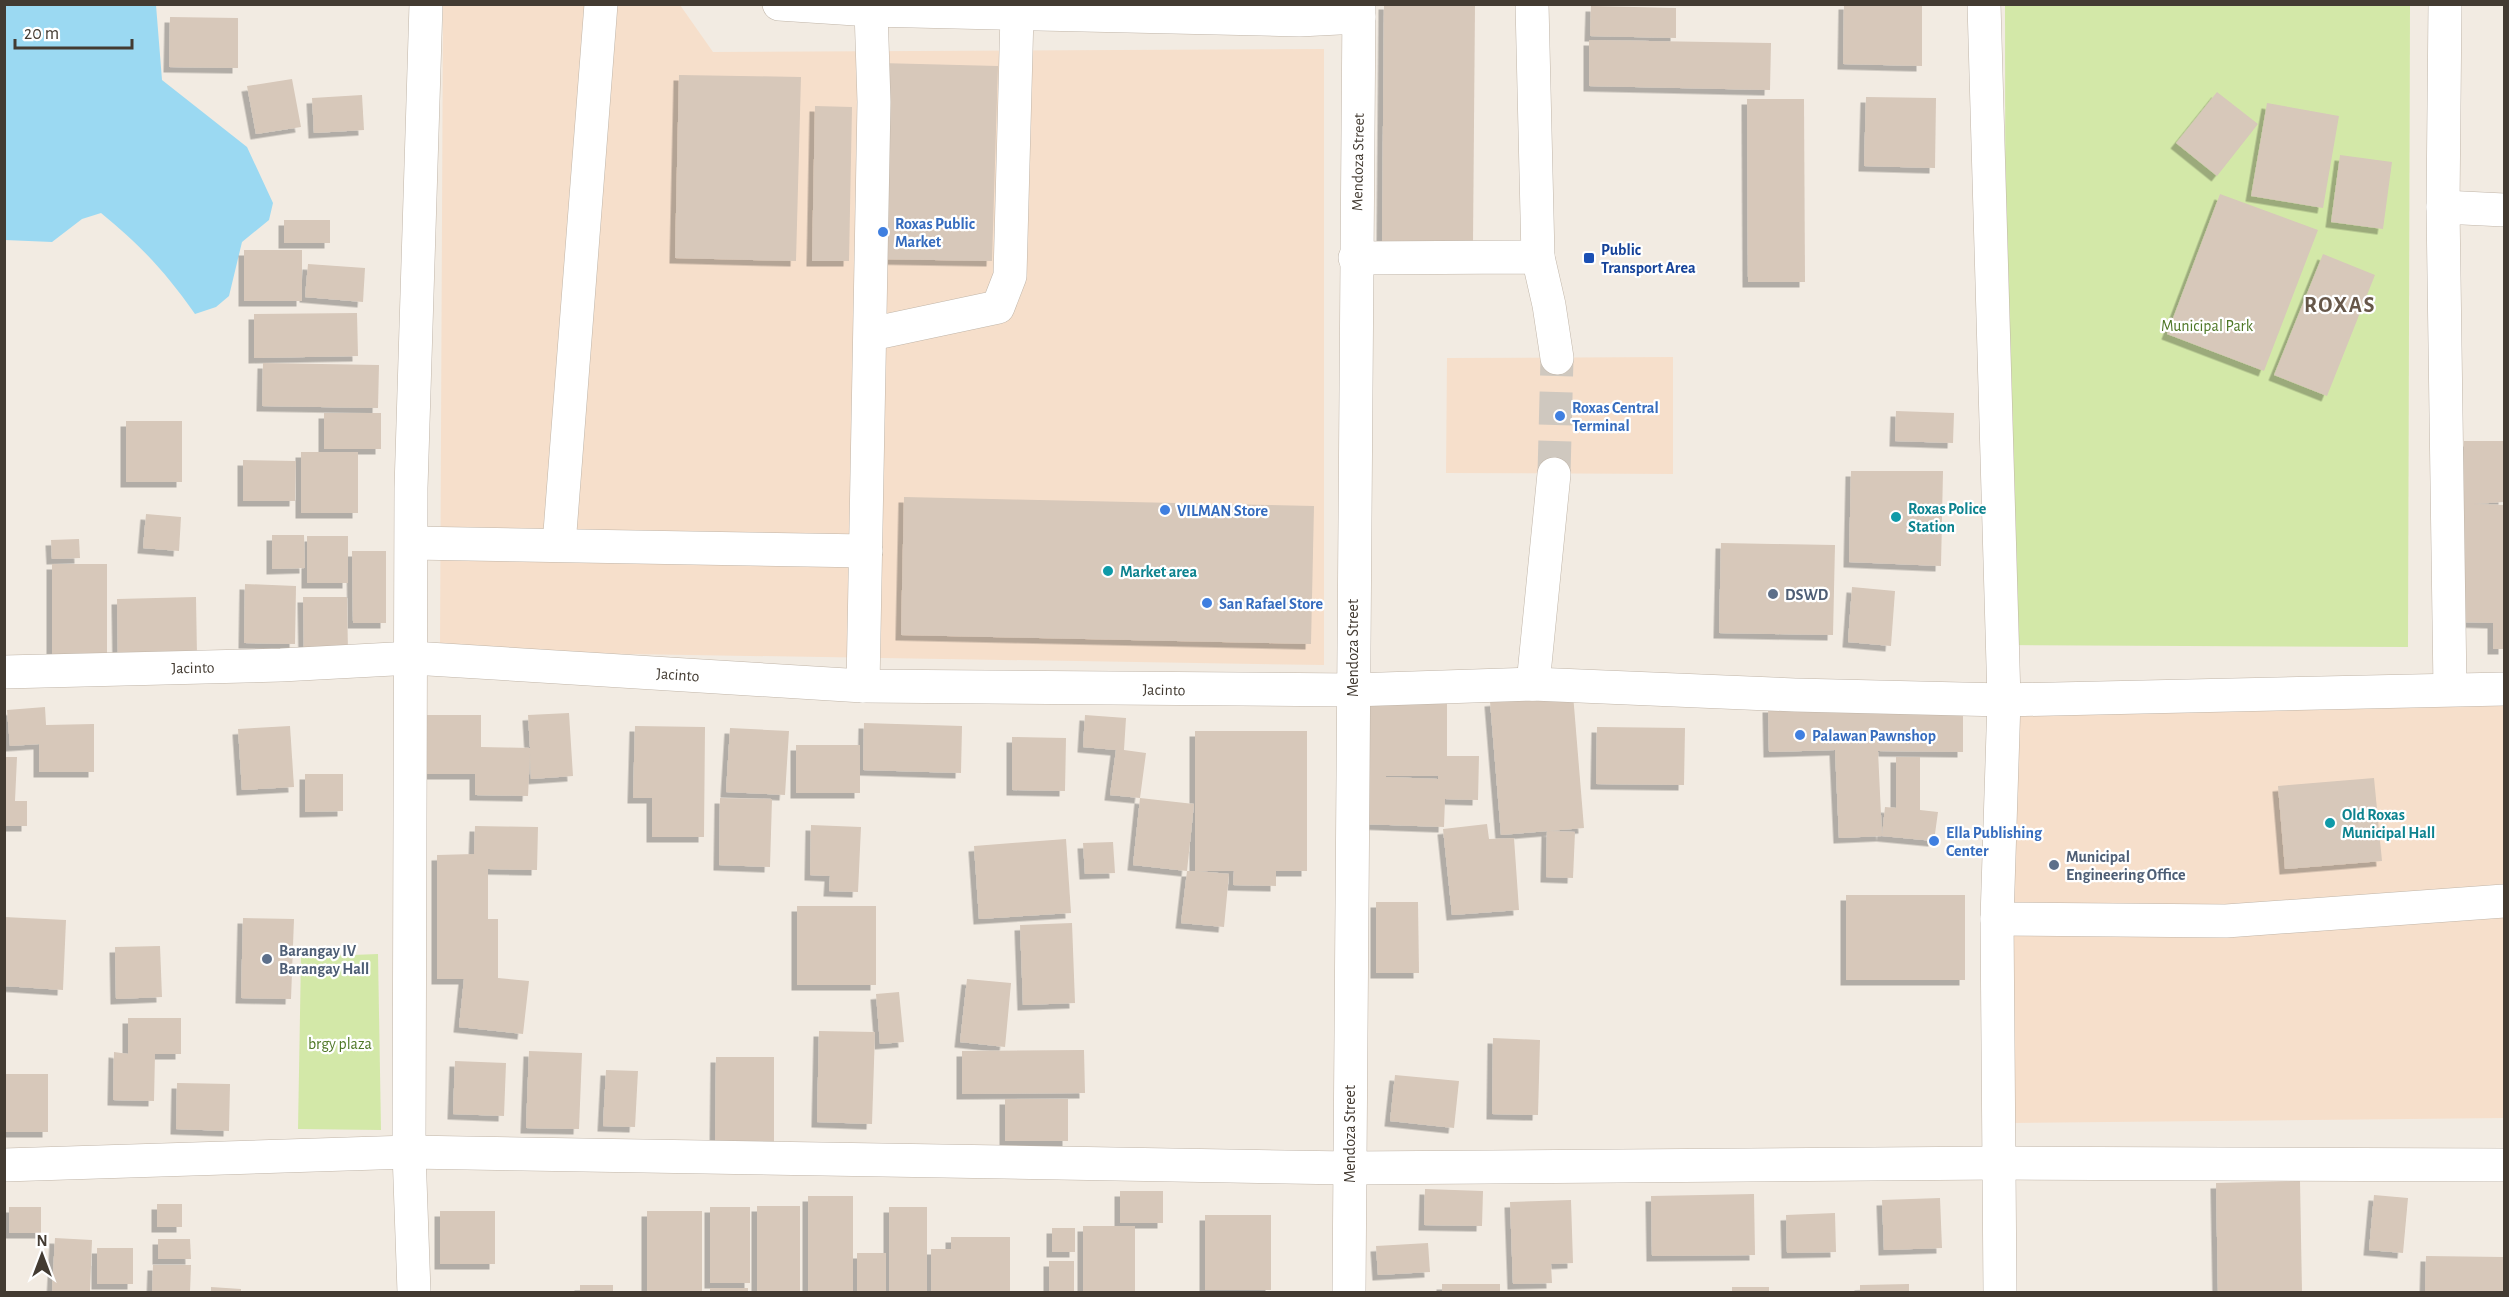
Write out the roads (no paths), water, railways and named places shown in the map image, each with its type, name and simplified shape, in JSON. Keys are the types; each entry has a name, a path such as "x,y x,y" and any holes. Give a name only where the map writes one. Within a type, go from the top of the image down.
{"street":[{"path":"414,1293 409,1152 411,476 426,4"},
{"path":"559,545 601,4"},
{"path":"779,4 871,10 1129,14 1299,20 1359,11"},
{"path":"1532,4 1538,257 1557,357"},
{"path":"1984,4 2004,700 1997,919 2000,1293"},
{"path":"2445,4 2443,207 2450,689"},
{"path":"863,686 874,102 871,10"},
{"name":"Mendoza Street","path":"1349,1293 1355,258 1359,11"},
{"path":"871,334 998,308 1010,276 1017,14"},
{"path":"2443,207 2505,210"},
{"path":"1355,258 1538,257"},
{"path":"1533,684 1554,474"},
{"path":"412,543 866,551"},
{"name":"Jacinto","path":"4,672 281,665 412,658 863,686 1352,690 1533,684 1795,695 2004,700 2505,688"},
{"path":"1997,919 2226,921 2505,900"},
{"path":"4,1165 409,1152 1349,1168 2000,1163 2505,1165"}],"water":[{"path":"4,5 156,5 162,80 247,147 273,203 269,220 242,242 229,296 216,307 195,314 152,260 101,213 82,219 52,242 5,240"}],"tunnel":[{"path":"1554,474 1557,358"}],"place":[{"name":"Roxas Public Market","path":"883,232"},
{"name":"Public Transport Area","path":"1589,258"},
{"name":"Roxas Central Terminal","path":"1560,416"},
{"name":"VILMAN Store","path":"1165,510"},
{"name":"Roxas Police Station","path":"1896,517"},
{"name":"Market area","path":"1108,571"},
{"name":"DSWD","path":"1773,594"},
{"name":"San Rafael Store","path":"1207,603"},
{"name":"Palawan Pawnshop","path":"1800,735"},
{"name":"Old Roxas Municipal Hall","path":"2330,823"},
{"name":"Ella Publishing Center","path":"1934,841"},
{"name":"Municipal Engineering Office","path":"2054,865"},
{"name":"Barangay IV Barangay Hall","path":"267,959"}],"district":[{"name":"ROXAS","path":"2340,304"}],"park label":[{"name":"Municipal Park","path":"2207,325"},
{"name":"brgy plaza","path":"340,1043"}]}
